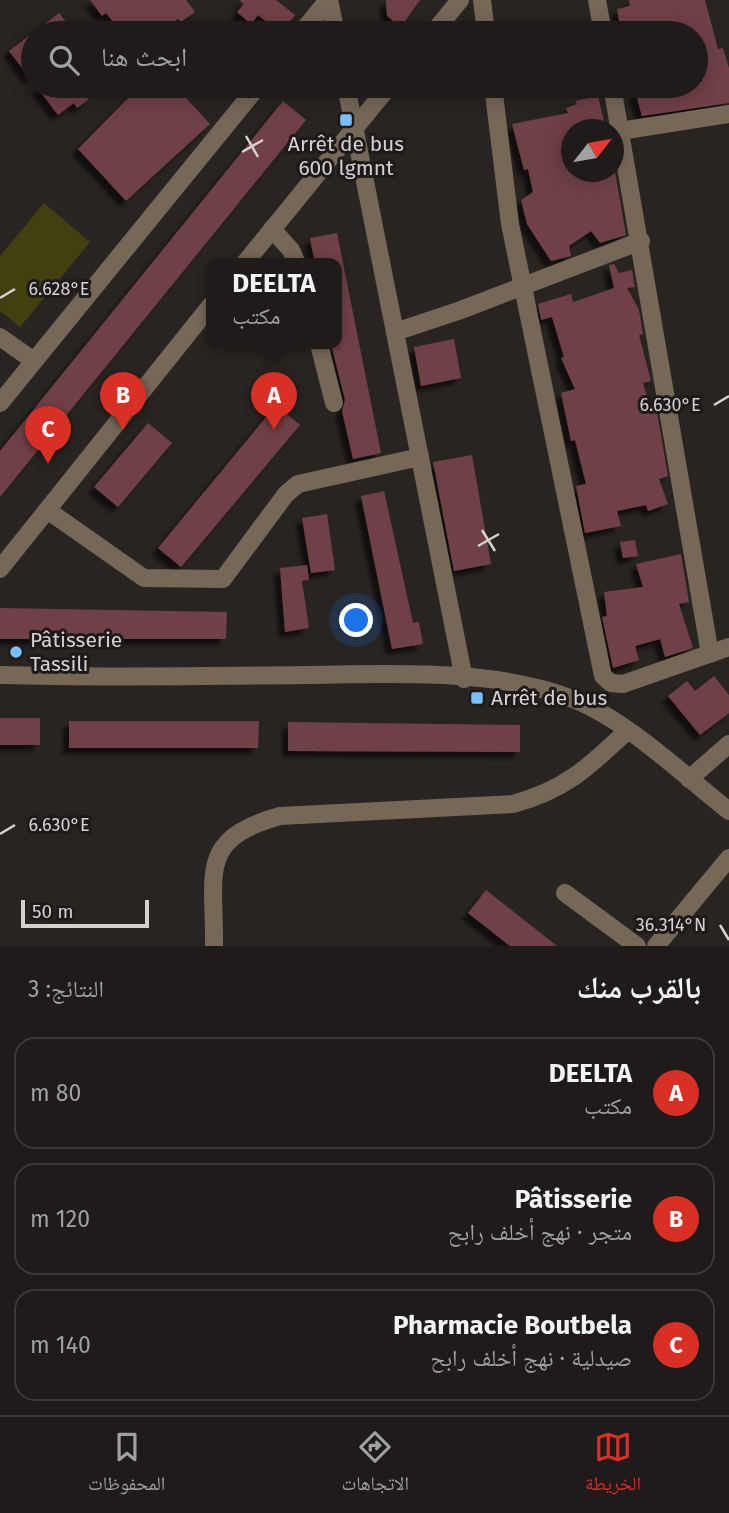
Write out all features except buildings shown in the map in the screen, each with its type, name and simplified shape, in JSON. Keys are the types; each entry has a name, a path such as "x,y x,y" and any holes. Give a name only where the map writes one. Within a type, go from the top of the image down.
{"street":[{"path":"311,21 329,0"},
{"path":"329,0 333,21"},
{"path":"443,21 460,0"},
{"path":"482,0 485,21"},
{"path":"597,0 601,21"},
{"path":"0,403 248,98"},
{"path":"349,98 464,679"},
{"path":"249,258 379,98"},
{"path":"494,98 510,224 603,676 611,683 623,684 729,647"},
{"path":"614,98 618,119"},
{"path":"624,130 729,114"},
{"path":"624,152 710,654"},
{"path":"272,229 291,250 294,258"},
{"path":"395,332 641,241"},
{"path":"0,569 206,311"},
{"path":"0,337 34,361"},
{"path":"320,349 334,403"},
{"path":"47,510 144,578 223,579 286,494 298,484 421,457"},
{"path":"0,675 77,678 400,674 549,690 578,701 627,732 729,811"},
{"path":"214,946 216,856 232,836 251,824 280,816 513,804 547,795 580,776 627,732"},
{"path":"689,779 729,744"},
{"path":"656,946 729,858"},
{"path":"565,893 637,946"}],"shaded area":[{"path":"44,203 90,242 20,327 0,311 0,256"}],"place":[{"name":"Arrêt de bus 600 lgmnt","path":"346,120"},
{"name":"Pâtisserie","path":"123,430"},
{"name":"DEELTA","path":"274,430"},
{"name":"Pharmacie Boutbela","path":"48,464"},
{"name":"Pâtisserie Tassili","path":"16,652"},
{"name":"Arrêt de bus","path":"477,698"}]}
